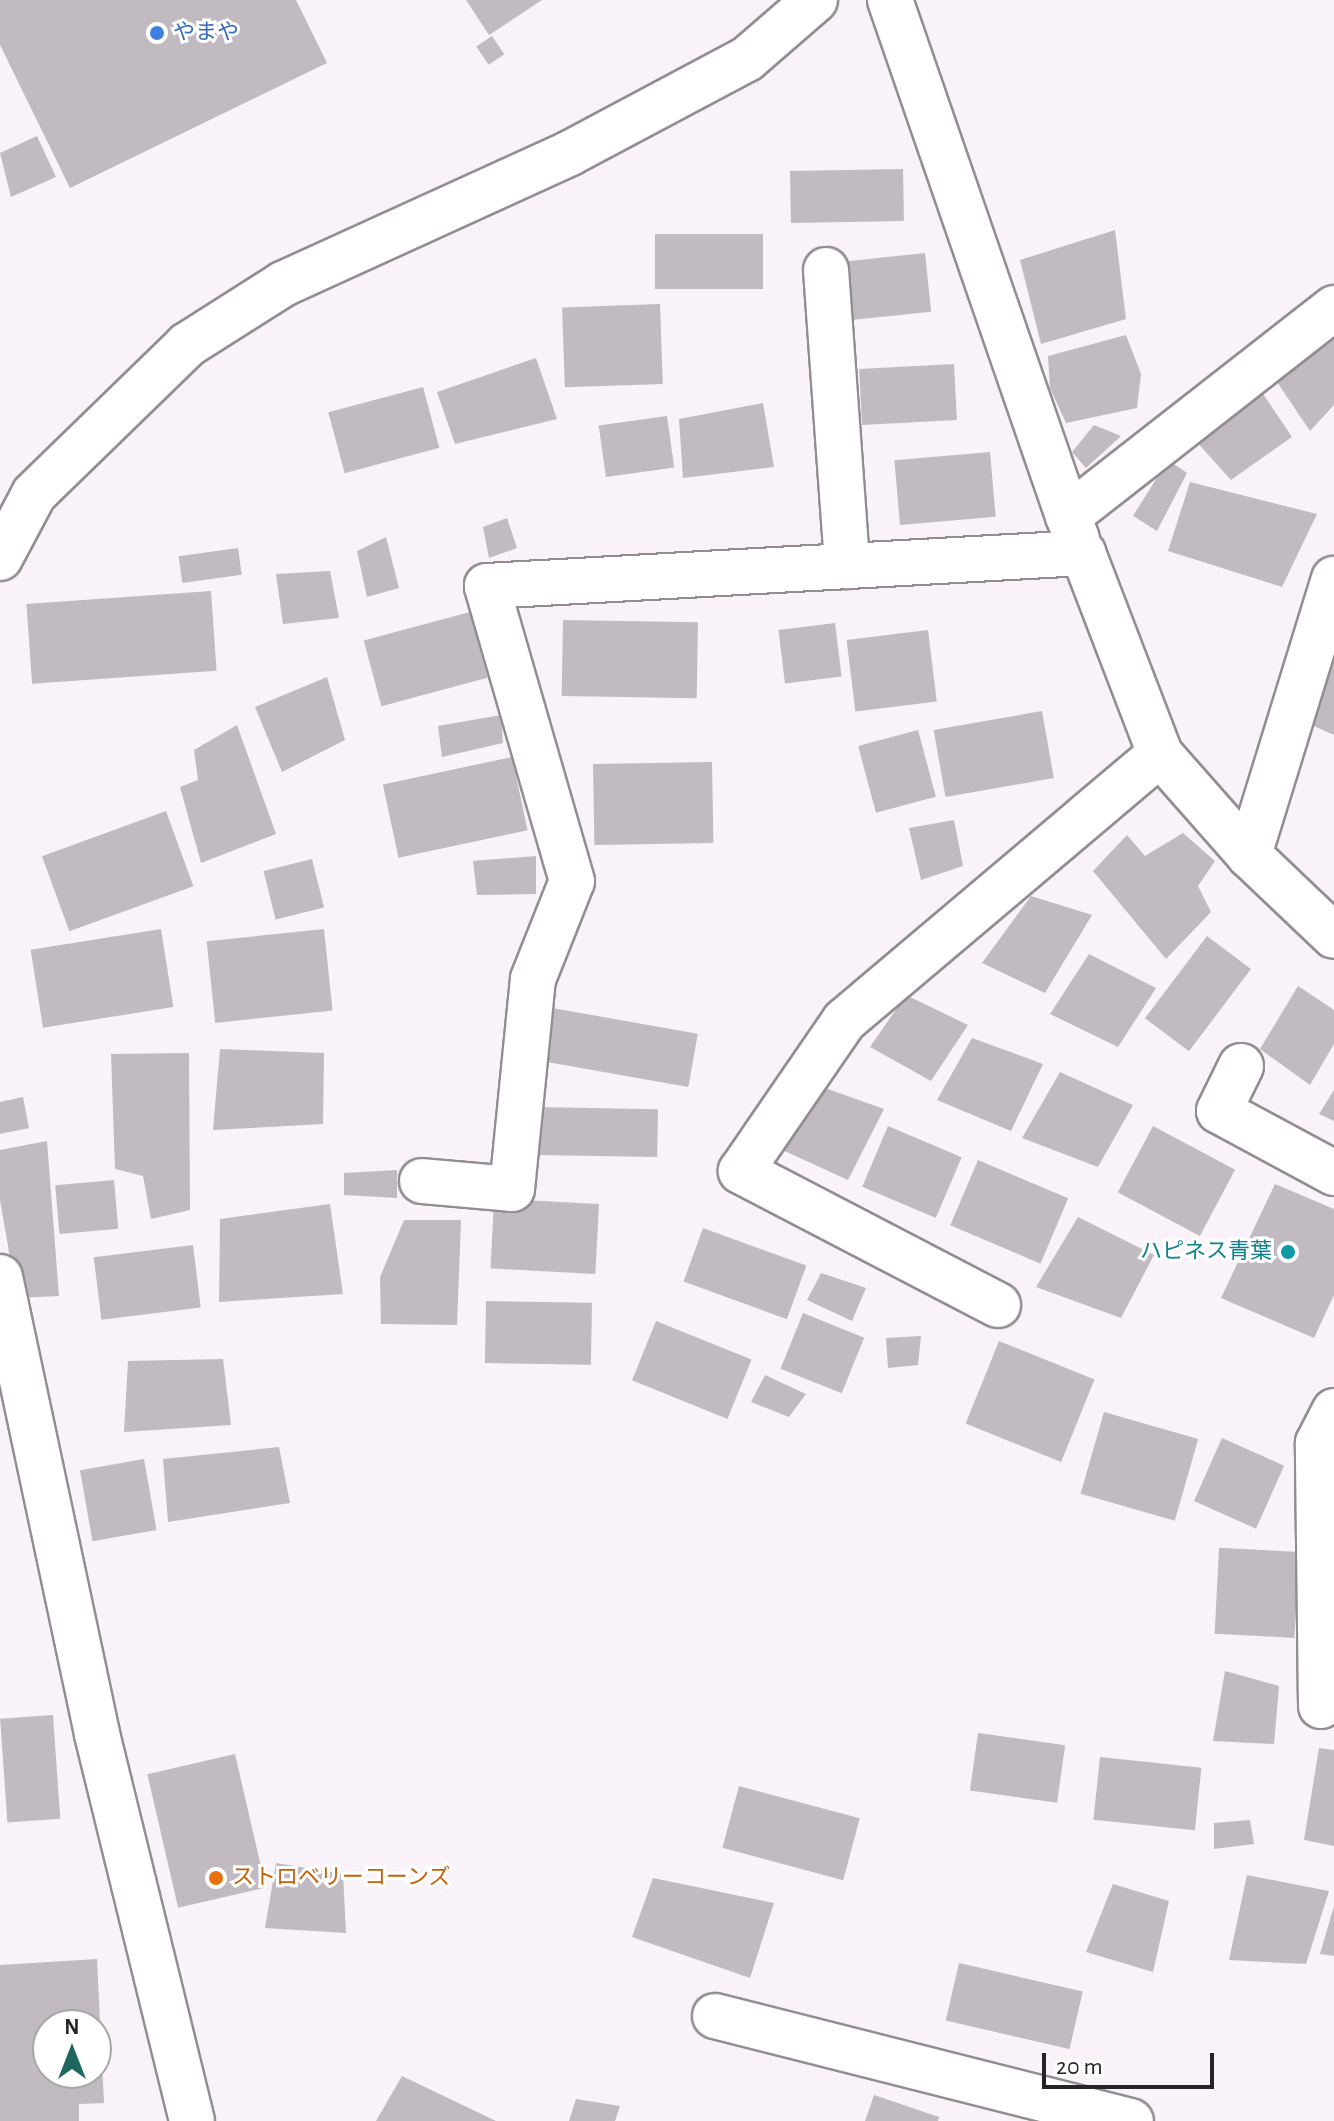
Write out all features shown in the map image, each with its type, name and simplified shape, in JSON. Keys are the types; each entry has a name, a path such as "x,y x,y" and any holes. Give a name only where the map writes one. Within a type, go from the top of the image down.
{"street":[{"path":"0,558 34,494 187,345 283,284 570,153 747,59 815,0"},
{"path":"890,0 1075,534 1160,754 1249,855 1334,936"},
{"path":"826,270 847,566"},
{"path":"422,1181 512,1189 533,979 572,881 487,586 847,566 1075,534 1334,308"},
{"path":"1249,855 1334,579"},
{"path":"998,1305 741,1171 844,1021 1160,754"},
{"path":"1241,1066 1219,1111 1334,1173"},
{"path":"0,1277 97,1734 192,2121"},
{"path":"1321,1706 1318,1443 1334,1411"},
{"path":"715,2016 1131,2121"}],"building":[{"path":"0,0 296,0 327,63 70,188 0,45"},
{"path":"466,0 542,0 489,35"},
{"path":"492,36 504,54 489,65 476,47"},
{"path":"37,136 56,177 11,197 0,153"},
{"path":"903,169 904,221 791,223 790,171"},
{"path":"1115,230 1126,319 1041,344 1020,260"},
{"path":"655,234 763,234 763,289 655,289"},
{"path":"925,253 931,312 854,320 847,261"},
{"path":"660,304 663,384 565,387 562,307"},
{"path":"1334,333 1334,405 1310,431 1275,379"},
{"path":"1126,335 1141,374 1137,408 1066,423 1050,388 1048,356"},
{"path":"536,358 557,419 455,444 437,392"},
{"path":"954,364 957,420 862,425 859,369"},
{"path":"423,387 439,448 345,473 328,412"},
{"path":"1259,388 1292,437 1231,480 1195,440"},
{"path":"763,403 774,467 683,478 679,419"},
{"path":"667,416 674,467 606,477 599,426"},
{"path":"1094,425 1121,436 1086,468 1072,452"},
{"path":"990,452 996,517 900,525 894,460"},
{"path":"1168,460 1187,473 1157,531 1133,516"},
{"path":"1190,482 1317,514 1282,587 1168,551"},
{"path":"507,518 517,548 489,558 483,527"},
{"path":"386,537 399,588 367,597 357,551"},
{"path":"238,548 242,575 182,583 179,556"},
{"path":"330,571 339,618 283,624 276,574"},
{"path":"211,591 217,671 32,684 26,604"},
{"path":"470,612 488,678 381,706 364,640"},
{"path":"563,620 698,622 697,698 562,696"},
{"path":"835,623 842,677 785,684 778,630"},
{"path":"928,630 937,701 855,711 847,640"},
{"path":"1328,656 1334,662 1334,735 1307,723"},
{"path":"327,677 345,740 282,772 255,707"},
{"path":"1042,711 1054,778 945,797 934,730"},
{"path":"501,715 503,743 442,757 438,726"},
{"path":"237,725 276,834 201,863 180,787 198,780 194,750"},
{"path":"918,730 936,797 876,813 858,746"},
{"path":"512,757 528,830 398,858 383,784"},
{"path":"712,762 713,843 594,845 593,764"},
{"path":"166,811 193,886 69,931 42,856"},
{"path":"954,820 963,866 921,880 909,828"},
{"path":"1183,833 1215,861 1198,886 1211,912 1166,959 1093,871 1127,835 1145,856"},
{"path":"536,856 536,894 477,895 473,861"},
{"path":"312,859 324,908 276,920 263,871"},
{"path":"1031,896 1092,915 1045,993 982,963"},
{"path":"161,929 173,1007 43,1028 31,950"},
{"path":"324,929 333,1011 215,1023 207,941"},
{"path":"1207,936 1251,969 1189,1051 1145,1018"},
{"path":"1089,954 1156,988 1118,1047 1050,1014"},
{"path":"1298,986 1334,1010 1334,1044 1310,1085 1260,1049"},
{"path":"906,995 968,1025 931,1081 870,1047"},
{"path":"552,1008 698,1034 688,1087 543,1061"},
{"path":"972,1038 1043,1064 1011,1131 937,1100"},
{"path":"220,1049 324,1053 323,1124 213,1130"},
{"path":"189,1053 190,1210 151,1219 143,1176 115,1169 111,1054"},
{"path":"1060,1072 1133,1105 1098,1167 1022,1138"},
{"path":"814,1084 884,1109 848,1180 778,1148"},
{"path":"1334,1090 1334,1121 1319,1114"},
{"path":"23,1097 29,1128 0,1134 0,1102"},
{"path":"536,1107 658,1109 657,1157 535,1155"},
{"path":"888,1126 962,1157 936,1218 862,1187"},
{"path":"1153,1126 1235,1170 1200,1236 1118,1192"},
{"path":"47,1141 59,1296 17,1298 0,1200 0,1150"},
{"path":"978,1160 1068,1198 1040,1264 950,1225"},
{"path":"397,1170 397,1198 344,1195 344,1173"},
{"path":"114,1180 118,1229 59,1234 55,1185"},
{"name":"ハピネス青葉","path":"1275,1184 1334,1209 1334,1295 1314,1338 1221,1298"},
{"path":"494,1199 599,1204 595,1274 490,1268"},
{"path":"330,1204 343,1294 219,1302 220,1219"},
{"path":"1078,1217 1154,1255 1121,1318 1036,1287"},
{"path":"404,1220 461,1220 457,1325 381,1324 380,1277"},
{"path":"703,1228 806,1266 787,1319 684,1282"},
{"path":"193,1245 201,1308 101,1320 94,1257"},
{"path":"821,1273 866,1288 852,1321 807,1300"},
{"path":"486,1301 592,1303 591,1365 485,1363"},
{"path":"803,1313 864,1338 842,1393 781,1369"},
{"path":"656,1321 751,1360 728,1419 632,1380"},
{"path":"921,1336 918,1365 888,1368 886,1338"},
{"path":"999,1341 1094,1380 1061,1462 966,1424"},
{"path":"223,1359 231,1425 124,1432 128,1361"},
{"path":"765,1375 806,1394 789,1417 751,1402"},
{"path":"1104,1412 1198,1439 1175,1521 1081,1494"},
{"path":"1222,1438 1284,1466 1256,1529 1194,1501"},
{"path":"279,1447 290,1503 168,1522 163,1459"},
{"path":"144,1459 157,1530 92,1541 80,1470"},
{"path":"1219,1548 1299,1552 1294,1638 1215,1634"},
{"path":"1225,1671 1279,1686 1274,1744 1213,1741"},
{"path":"53,1715 60,1819 7,1822 0,1719"},
{"path":"978,1733 1065,1745 1057,1803 970,1790"},
{"path":"1319,1748 1334,1750 1334,1846 1304,1840"},
{"path":"235,1754 266,1887 178,1908 147,1774"},
{"path":"1100,1757 1201,1768 1195,1830 1093,1820"},
{"path":"739,1786 860,1818 843,1880 722,1848"},
{"path":"1250,1820 1254,1844 1214,1849 1214,1823"},
{"path":"276,1863 343,1874 346,1933 265,1928"},
{"path":"1247,1875 1329,1891 1306,1964 1229,1960"},
{"path":"653,1878 774,1903 750,1978 632,1937"},
{"path":"1113,1884 1169,1901 1153,1972 1086,1952"},
{"path":"1334,1906 1334,1956 1320,1954"},
{"path":"97,1959 99,2009 32,2009 32,2089 103,2089 104,2103 79,2104 79,2121 0,2121 0,1965"},
{"path":"959,1963 1083,1992 1069,2049 946,2020"},
{"path":"402,2076 496,2121 376,2121"},
{"path":"874,2095 939,2117 938,2121 865,2121"},
{"path":"576,2099 620,2106 615,2121 569,2121"}],"place":[{"name":"やまや","path":"157,33"},
{"name":"ハピネス青葉","path":"1288,1252"},
{"name":"ストロベリーコーンズ","path":"216,1878"}]}
